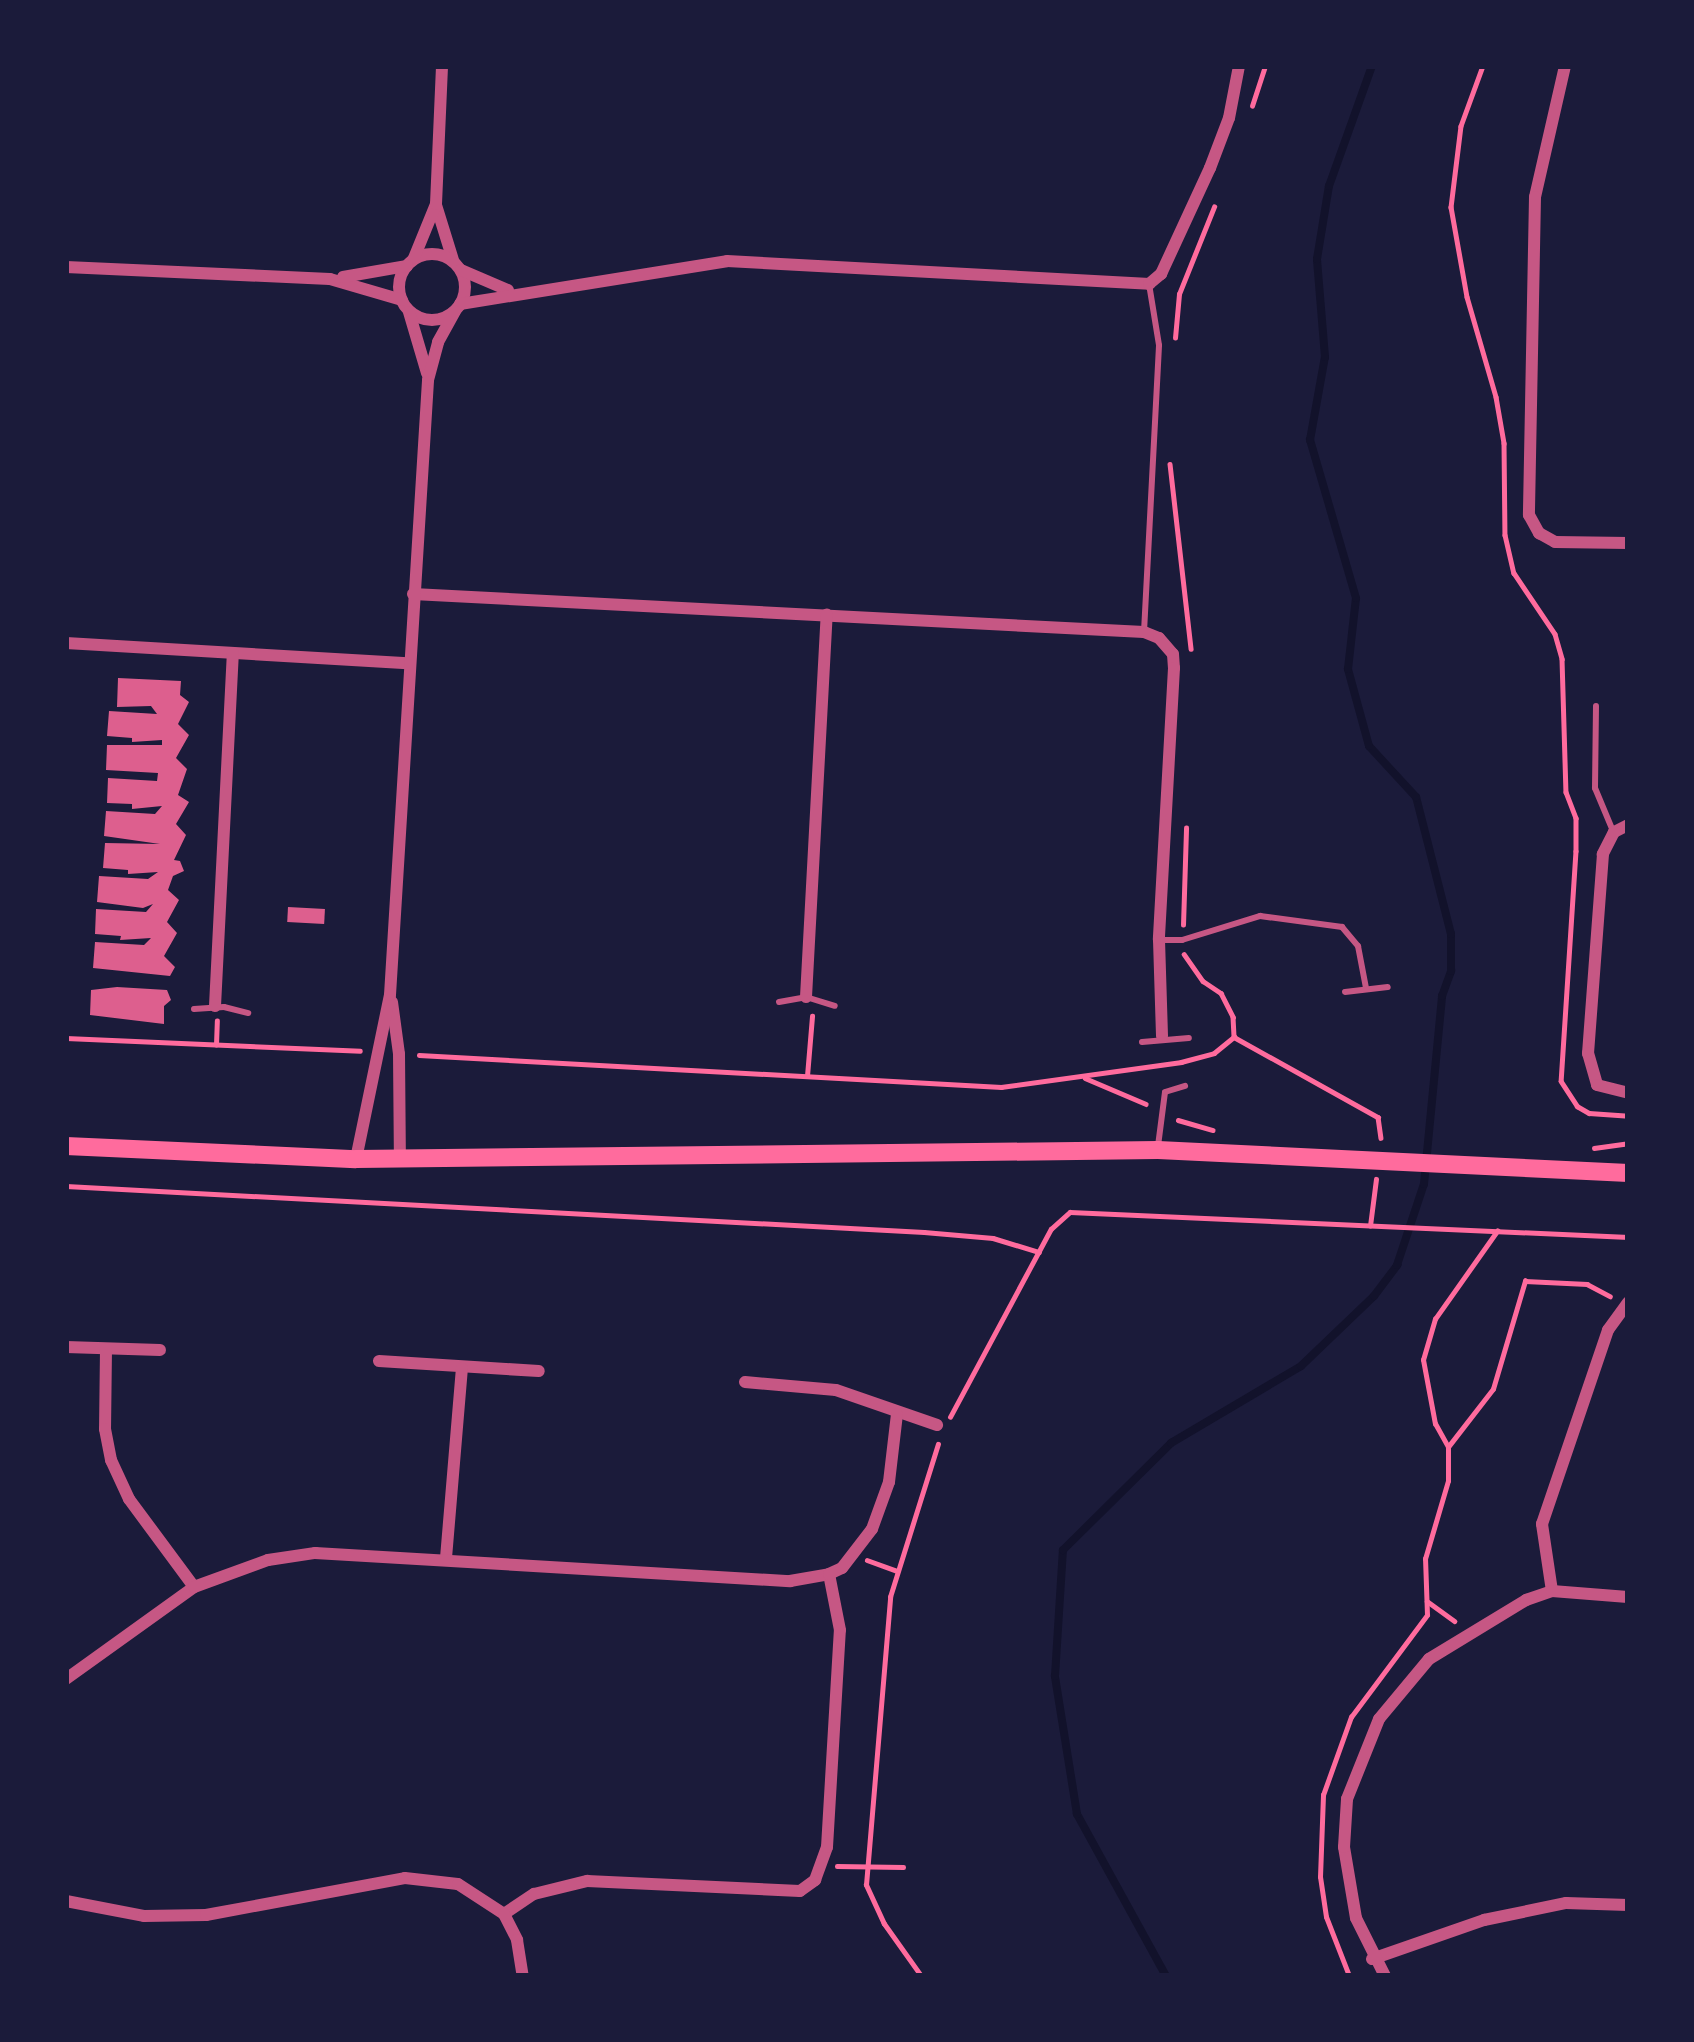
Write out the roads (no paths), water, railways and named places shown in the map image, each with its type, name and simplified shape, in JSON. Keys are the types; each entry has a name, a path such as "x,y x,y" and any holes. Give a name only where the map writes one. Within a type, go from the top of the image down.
{"main road":[{"path":"66,1147 356,1159 1158,1150 1628,1173"}],"street":[{"path":"428,380 422,342 400,283 436,204 442,66"},
{"path":"66,267 330,279 369,286 430,320 458,307 521,291 654,276 728,260 1148,284 1161,274 1210,168 1228,118 1239,66"},
{"path":"1565,66 1535,197 1528,502 1539,533 1555,542 1628,543"},
{"path":"356,1159 390,995 428,380 438,343 465,287 436,204"},
{"path":"330,279 410,264 430,254 490,286 521,291"},
{"path":"413,594 1144,632 1169,648 1174,668 1159,940 1162,1036"},
{"path":"810,998 827,615"},
{"path":"66,643 407,663"},
{"path":"215,1006 232,653"},
{"path":"1628,825 1614,832 1604,854 1588,1062 1597,1085 1628,1093"},
{"path":"390,995 399,1054 400,1159"},
{"path":"1552,1591 1542,1524 1608,1330 1626,1304"},
{"path":"66,1347 160,1350"},
{"path":"106,1349 105,1429 111,1460 129,1499 194,1588"},
{"path":"379,1361 539,1371"},
{"path":"446,1558 462,1369"},
{"path":"745,1382 836,1390 937,1424"},
{"path":"66,1679 194,1588 268,1560 315,1553 790,1581 830,1574 855,1553 872,1529 889,1482 897,1414"},
{"path":"504,1914 534,1894 587,1882 778,1893 800,1891 814,1880 822,1866 839,1630 830,1574"},
{"path":"1385,1976 1372,1959 1348,1884 1347,1798 1379,1719 1429,1659 1465,1634 1552,1591 1628,1597"},
{"path":"66,1901 143,1916 206,1915 339,1886 405,1878 458,1884 504,1914 517,1940 523,1976"},
{"path":"1372,1959 1484,1920 1566,1903 1628,1905"}],"lane":[{"path":"1144,632 1160,344 1148,284"},
{"path":"1596,706 1595,788 1614,832"},
{"path":"1159,940 1182,940 1260,916 1342,927 1358,946 1366,988"},
{"path":"1345,992 1388,987"},
{"path":"779,1002 810,998 835,1006"},
{"path":"194,1010 215,1006 248,1013"},
{"path":"1142,1042 1162,1036 1189,1038"},
{"path":"1158,1150 1165,1092 1184,1085"}],"waterway":[{"path":"1166,1976 1077,1814 1055,1676 1063,1550 1171,1443 1301,1366 1374,1296 1397,1265 1424,1184 1442,996 1451,971 1451,934 1416,797 1369,746 1348,669 1356,598 1310,440 1325,357 1317,259 1329,186 1372,66"}]}
